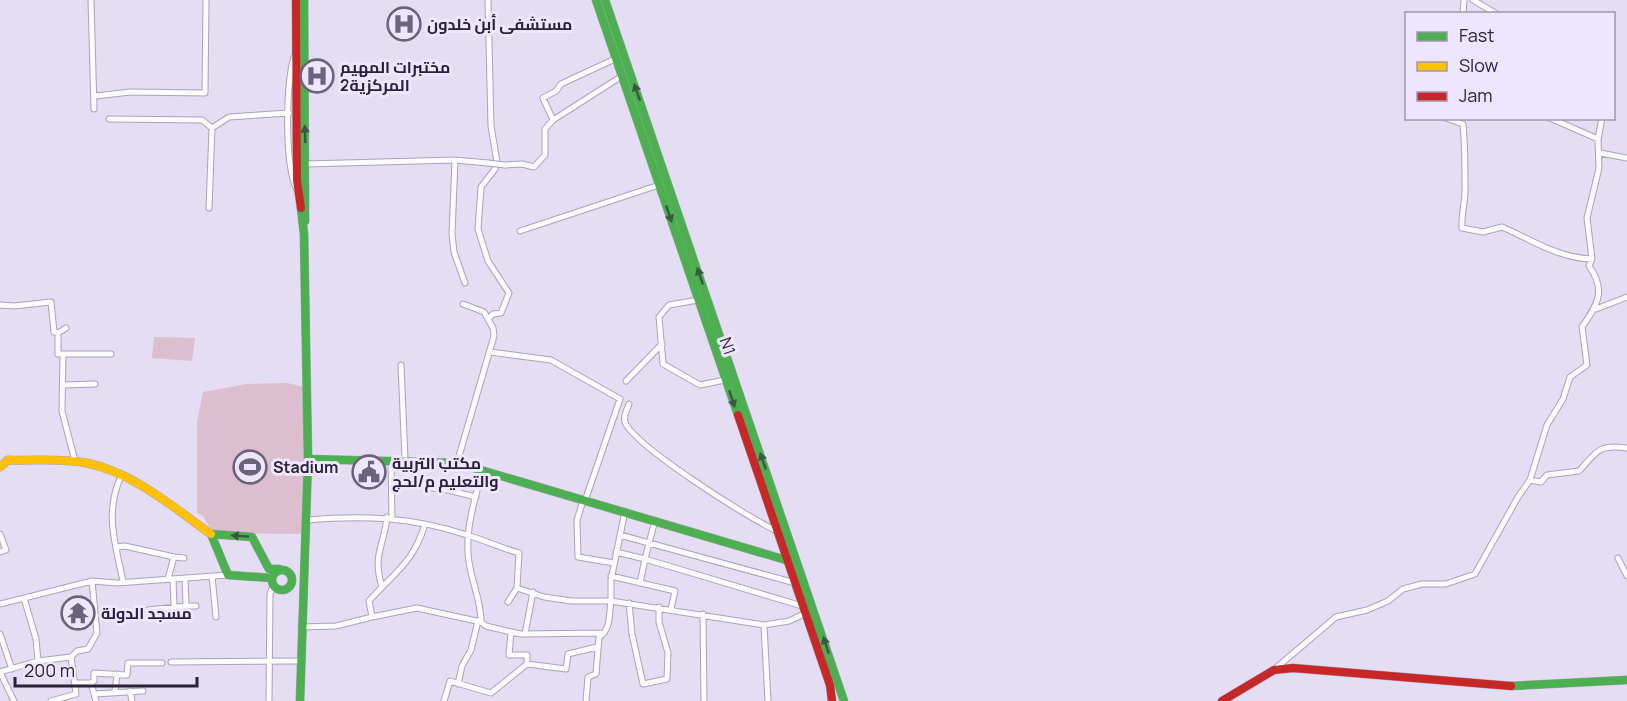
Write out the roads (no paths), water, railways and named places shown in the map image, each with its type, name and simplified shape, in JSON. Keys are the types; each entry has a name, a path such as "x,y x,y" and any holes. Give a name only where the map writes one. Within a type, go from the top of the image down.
{"main road":[{"path":"296,0 298,194 304,234"},
{"path":"300,701 308,459 304,234 306,164 304,0"},
{"name":"N1","path":"596,0 775,530 830,685 832,701"},
{"name":"N1","path":"605,0 844,701"},
{"path":"308,459 405,459 457,463 786,560"},
{"path":"0,467 4,460 75,461 122,474 211,534 252,537 269,569 303,570"},
{"path":"211,534 228,575 272,582 284,590 302,590"},
{"path":"272,582 281,569"},
{"path":"281,569 290,574 292,581 284,590"},
{"path":"1222,701 1274,670 1304,669 1507,686 1627,680"}],"street":[{"path":"91,0 96,96 94,109"},
{"path":"96,96 130,92 205,93 206,0"},
{"path":"488,0 491,126 497,162 495,169 481,187 478,229 483,251 509,293 501,313 493,314 489,318"},
{"path":"1473,0 1494,12"},
{"path":"296,52 289,81 289,113 290,171 298,194"},
{"path":"554,120 543,98 569,79 616,58"},
{"path":"306,164 455,160 505,165 522,164 534,167 545,155 545,129 554,120 622,76"},
{"path":"213,128 229,117 289,113"},
{"path":"109,119 202,120 213,128"},
{"path":"1555,120 1598,139"},
{"path":"1596,309 1598,284 1589,266 1592,259 1587,218 1600,153 1598,139 1602,120"},
{"path":"1463,121 1467,154 1461,215 1462,228 1483,232 1502,227 1537,245 1577,259 1592,259"},
{"path":"209,208 213,128"},
{"path":"1600,153 1627,158"},
{"path":"455,160 452,234 454,252 465,283"},
{"path":"520,231 659,185"},
{"path":"1274,670 1336,617 1367,610 1388,601 1403,589 1446,584 1475,574 1530,480 1552,414 1563,399 1570,377 1587,364 1582,327 1596,309 1627,297"},
{"path":"698,300 669,305 659,317 663,364 700,385 725,380"},
{"path":"0,305 14,306 51,302 54,332 58,333"},
{"path":"457,463 494,333 489,318 482,310 463,304"},
{"path":"58,333 66,328"},
{"path":"58,333 58,354 111,354"},
{"path":"626,381 662,344"},
{"path":"490,352 551,360 620,399 577,520 578,557 614,563"},
{"path":"63,354 62,411 75,461"},
{"path":"401,365 405,459"},
{"path":"64,385 95,384"},
{"path":"629,404 625,423 644,442 669,463 738,510 775,530"},
{"path":"1530,480 1541,482 1547,475 1579,471 1593,452 1607,446 1627,448"},
{"path":"381,587 376,567 380,542 387,530 390,518 391,460"},
{"path":"458,684 462,666 471,650 480,621 481,604 469,562 468,535 482,470"},
{"path":"122,474 112,494 116,548 123,581"},
{"path":"392,483 448,490 476,497"},
{"path":"586,701 588,678 596,674 599,637 605,633 611,601 611,576 625,511"},
{"path":"307,520 350,516 390,518 468,535 519,553 517,588 508,602"},
{"path":"640,583 655,520"},
{"path":"372,618 369,601 406,564 418,546 425,524"},
{"path":"0,534 6,550 0,552"},
{"path":"620,535 795,583"},
{"path":"116,548 125,546 174,558 184,558"},
{"path":"616,552 803,610"},
{"path":"174,558 171,579 174,608"},
{"path":"1618,558 1627,576"},
{"path":"0,604 92,581 228,575"},
{"path":"212,576 216,617"},
{"path":"611,576 675,591 670,609"},
{"path":"185,578 186,606"},
{"path":"14,701 1,670 38,661 71,657 76,651 88,648 97,633 92,581"},
{"path":"269,701 272,582"},
{"path":"517,588 544,597 629,603 764,625 789,621 803,610"},
{"path":"525,634 533,592"},
{"path":"24,598 36,639 38,661"},
{"path":"629,603 632,634 643,684 667,678 668,653 659,622 659,607"},
{"path":"147,610 196,606"},
{"path":"301,627 336,626 417,608 480,621 486,626 525,634 605,633"},
{"path":"703,614 704,701"},
{"path":"764,625 768,701"},
{"path":"511,632 508,655 527,655 527,664"},
{"path":"0,634 12,669"},
{"path":"491,693 527,664 566,669 568,654 597,647"},
{"path":"51,701 73,697 76,694 71,657"},
{"path":"171,662 301,661"},
{"path":"96,701 91,683 94,681 94,673 126,675 128,663 162,663"},
{"path":"115,692 117,674"},
{"path":"444,701 450,681 491,693"},
{"path":"76,682 91,683"},
{"path":"130,691 132,701"},
{"path":"95,694 143,691"},
{"path":"491,693 492,701"}],"place":[{"name":"مستشفى أبن خلدون","path":"404,24"},
{"name":"مختبرات المهيم المركزية2","path":"317,76"},
{"name":"Stadium","path":"250,467"},
{"name":"مكتب التربية والتعليم م/لحج","path":"369,472"},
{"name":"مسجد الدولة","path":"78,613"}]}
